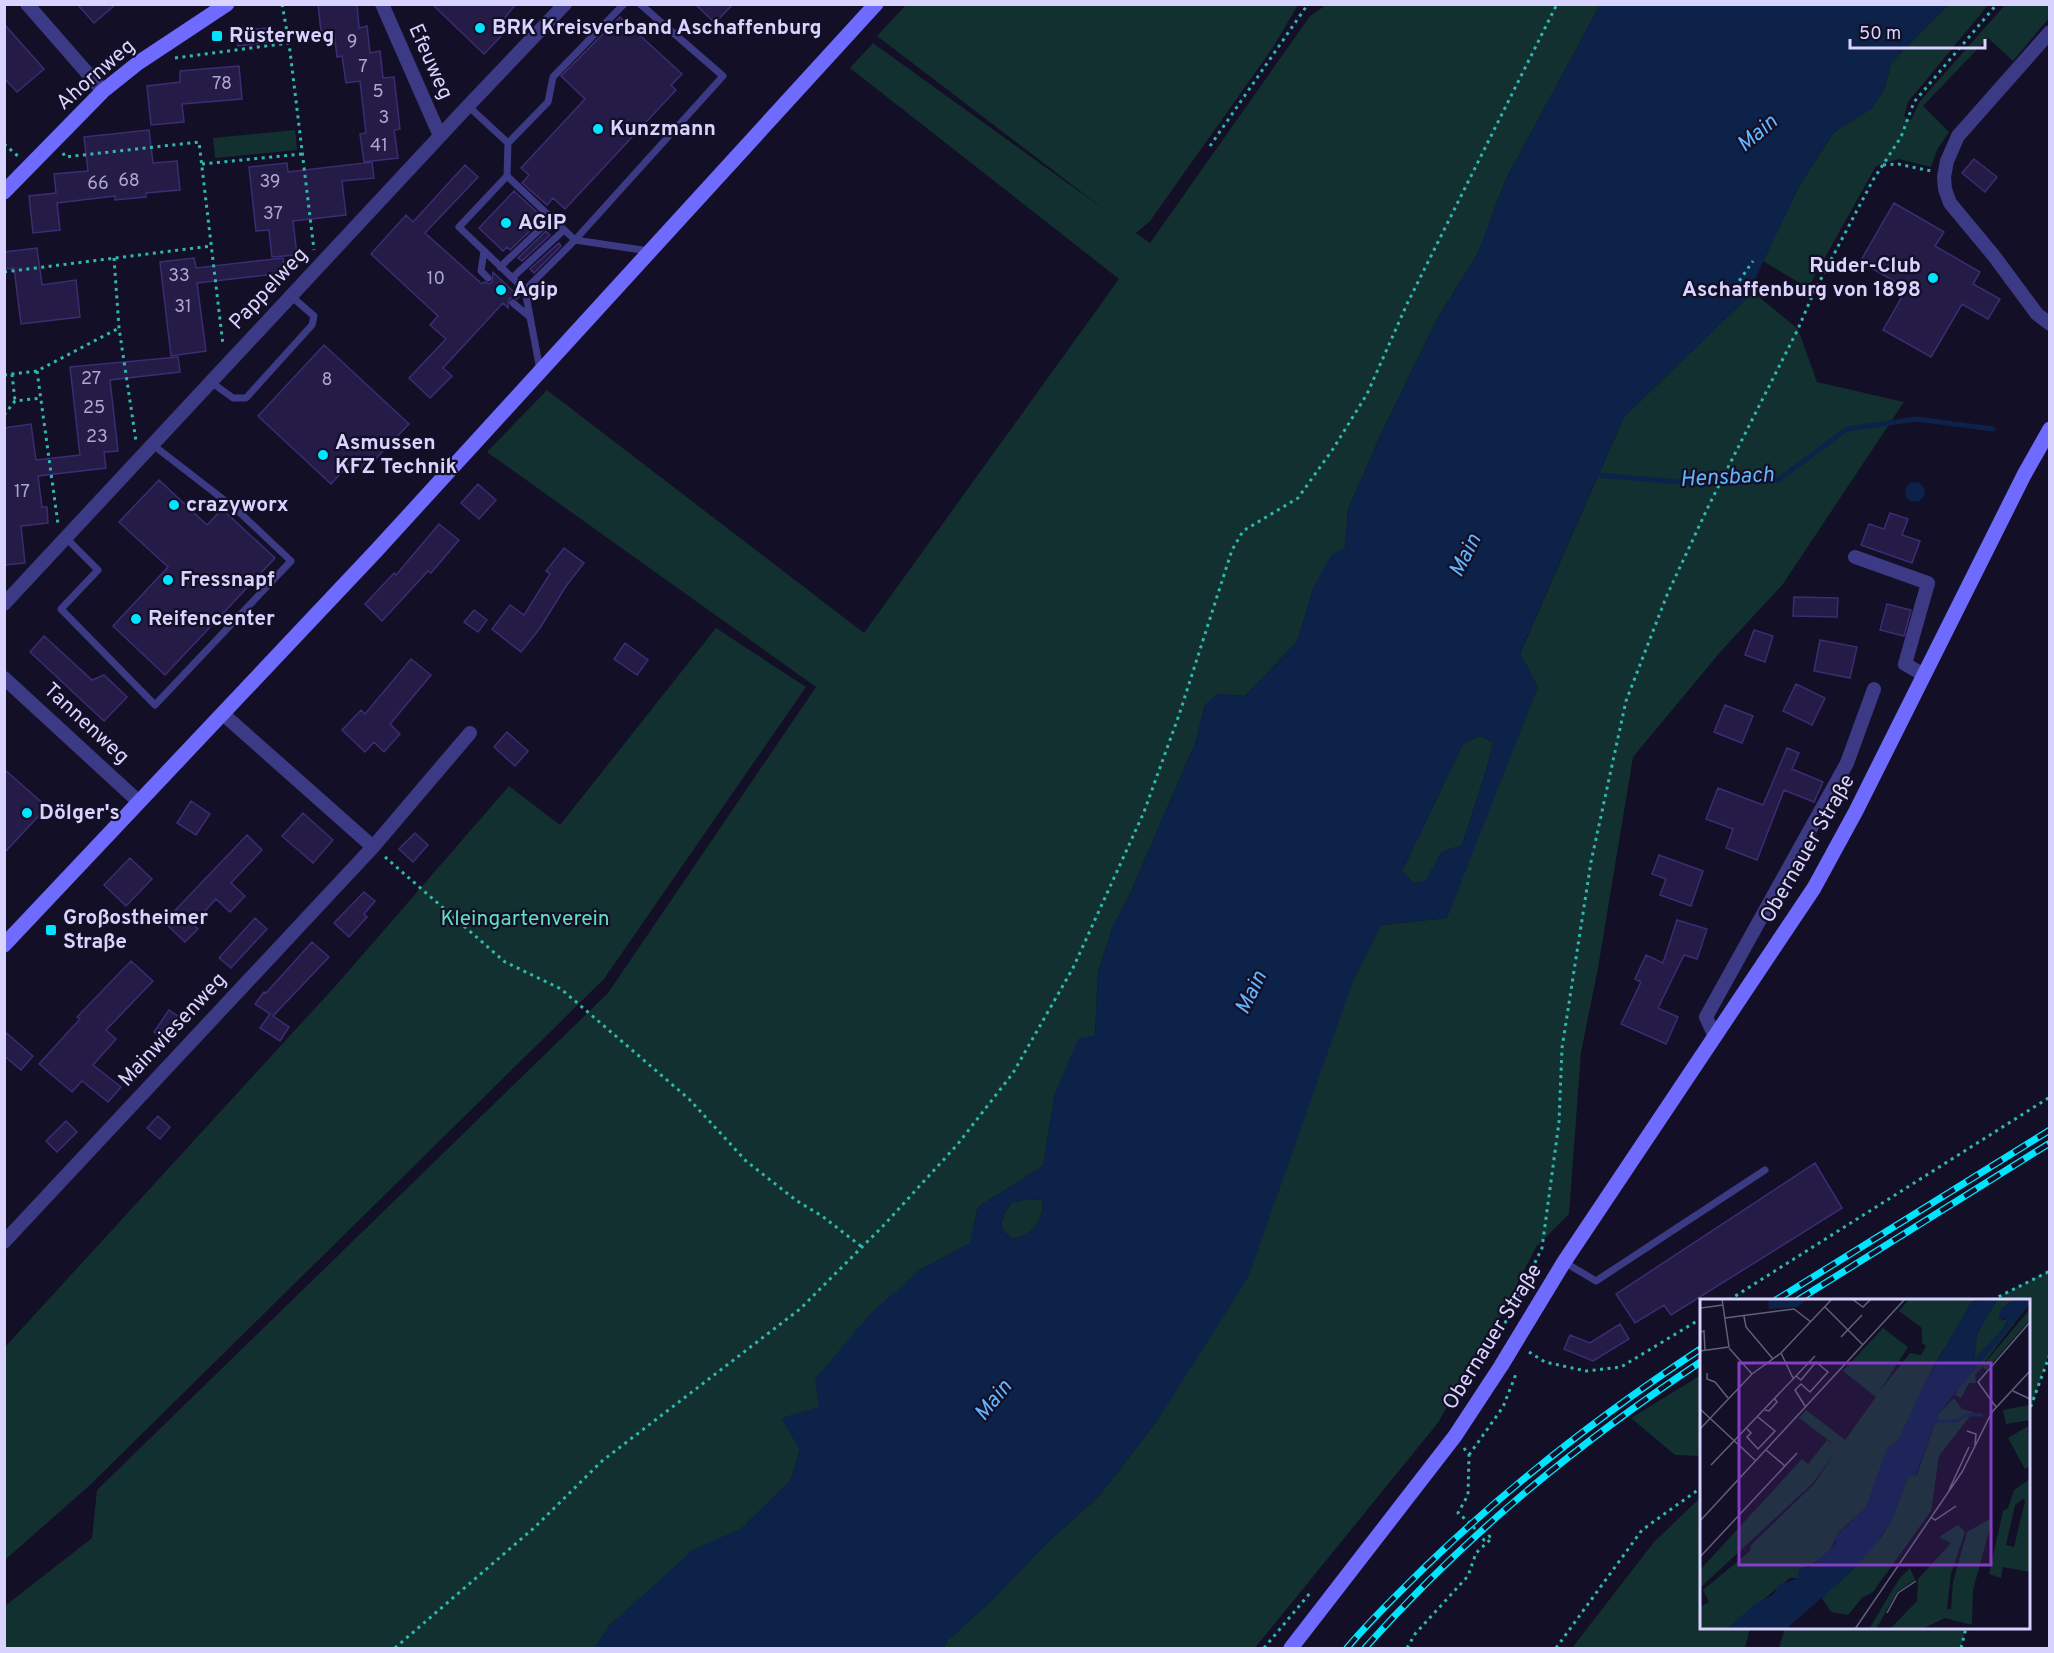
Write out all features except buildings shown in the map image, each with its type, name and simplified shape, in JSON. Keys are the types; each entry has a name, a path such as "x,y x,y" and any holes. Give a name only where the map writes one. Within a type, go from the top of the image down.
{"main road":[{"name":"Ahornweg","path":"4,192 103,91 138,63 227,4"},
{"path":"4,945 376,552 876,4"},
{"name":"Obernauer Straße","path":"1291,1648 1455,1436 1564,1263 1814,888 1856,811 2049,429"}],"street":[{"path":"27,4 103,91"},
{"name":"Efeuweg","path":"381,4 440,136"},
{"name":"Pappelweg","path":"4,604 565,4"},
{"path":"2049,33 1958,136 1947,161 1944,177 1950,203 1994,256 2037,314 2049,324"},
{"path":"1855,557 1928,583 1905,664 1924,675"},
{"name":"Tannenweg","path":"4,678 139,802"},
{"name":"Obernauer Straße","path":"1715,1036 1706,1017 1847,763 1874,689"},
{"path":"223,714 373,847"},
{"name":"Mainwiesenweg","path":"4,1242 373,847 471,733"}],"lane":[{"path":"540,371 525,290 459,227 507,176 508,143 548,102 553,77 624,4"},
{"path":"525,290 575,240 723,76 640,4"},
{"path":"468,106 508,143"},
{"path":"507,176 575,240 652,251"},
{"path":"500,267 552,218"},
{"path":"512,278 564,230"},
{"path":"484,251 481,270 488,278"},
{"path":"211,382 233,398 246,398 312,325 314,316 291,296"},
{"path":"513,303 530,317"},
{"path":"63,541 98,570 61,609 155,705 291,561 237,510 153,445"},
{"path":"1564,1263 1596,1281 1766,1170"}],"path":[{"path":"282,4 289,43 316,269"},
{"path":"1210,146 1308,4"},
{"path":"395,1648 535,1527 602,1461 800,1310 957,1145 1013,1073 1073,968 1144,812 1179,715 1232,550 1244,531 1298,498 1333,449 1367,394 1407,304 1557,4"},
{"path":"1479,1367 1509,1316 1542,1248 1558,1122 1562,1048 1591,862 1626,701 1667,595 1709,505 1813,294 1883,165 1901,137 1914,102 1997,4"},
{"path":"173,59 289,43"},
{"path":"57,137 65,157 200,142 225,367"},
{"path":"202,164 302,154"},
{"path":"1883,165 1898,164 1944,177"},
{"path":"4,272 211,246"},
{"path":"114,258 119,328 139,459"},
{"path":"1735,287 1754,261"},
{"path":"4,375 37,371 119,328"},
{"path":"37,371 63,541"},
{"path":"4,415 15,401 12,374"},
{"path":"15,401 41,398"},
{"path":"373,847 505,962 561,989 689,1099 746,1161 862,1247"},
{"path":"1731,1299 2049,1097"},
{"path":"1994,1299 2049,1271"},
{"path":"1514,1344 1545,1362 1586,1371 1622,1367 1700,1319"},
{"path":"2030,1408 2049,1354"},
{"path":"1407,1648 1415,1634 1468,1576 1476,1553 1492,1538 1489,1536 1484,1540 1458,1513 1468,1495 1469,1455 1503,1407 1518,1370"},
{"path":"1455,1436 1469,1455"},
{"path":"1556,1648 1642,1530 1700,1488"},
{"path":"1961,1648 1966,1629"}],"green space":[{"path":"906,5 1298,5 1272,49 1150,221 1136,233 1150,243 1310,16 1326,5 1600,5 1505,181 1478,253 1437,319 1381,434 1348,510 1345,548 1314,586 1297,642 1245,696 1218,694 1205,705 1196,741 1129,896 1113,926 1098,972 1095,1036 1055,1093 1043,1166 978,1207 970,1243 920,1270 819,1407 800,1450 791,1480 741,1529 694,1550 609,1626 595,1648 5,1648 5,1606 92,1538 97,1490 608,993 816,687 487,452 547,390 864,633 1119,279 850,68 873,43 1105,210 877,36"},
{"path":"1948,5 1988,5 1908,102 1904,116 1911,120 1920,101 2005,5 2049,5 2049,18 2013,61 1988,38 1923,106 1949,132 1937,150 1931,167 1899,159 1876,166 1808,288 1763,261 1799,186 1834,132 1871,109 1885,88 1891,63"},
{"path":"295,130 297,150 215,158 213,138"},
{"path":"1753,292 1798,329 1817,382 1904,402 1783,584 1722,650 1633,757 1598,968 1581,1052 1569,1214 1536,1247 1499,1320 1437,1424 1255,1648 944,1648 948,1640 990,1602 1047,1543 1099,1496 1157,1421 1353,981 1381,925 1447,918 1520,653 1624,417"},
{"name":"Kleingartenverein","path":"716,628 806,687 604,979 90,1485 5,1560 5,1347 339,982 509,786 560,825"},
{"path":"1480,736 1493,742 1462,845 1442,852 1425,882 1413,883 1402,871 1463,744"},
{"path":"1027,1199 1043,1200 1039,1221 1032,1230 1013,1239 1002,1227 1003,1218 1011,1203"},
{"path":"2049,1271 2049,1354 2030,1411 2030,1299 1994,1299"},
{"path":"1700,1376 1700,1456 1675,1455 1631,1418"},
{"path":"1700,1498 1700,1629 1750,1629 1745,1648 1572,1648 1654,1542"},
{"path":"1785,1629 1966,1629 1961,1648 1779,1648"}],"water":[{"name":"Main","path":"1600,5 1948,5 1891,63 1885,88 1871,109 1834,132 1799,186 1752,286 1753,292 1624,417 1520,652 1538,687 1447,918 1381,925 1353,981 1248,1278 1157,1421 1099,1496 1047,1543 990,1602 948,1640 944,1648 595,1648 609,1626 694,1549 741,1529 791,1480 800,1450 781,1418 819,1407 815,1379 871,1313 920,1270 970,1243 978,1207 1043,1166 1055,1093 1078,1039 1095,1035 1098,972 1113,926 1129,896 1196,741 1205,705 1218,694 1245,696 1297,642 1314,586 1332,554 1345,548 1348,510 1381,434 1437,319 1478,253 1505,181","holes":["1480,736 1493,742 1462,845 1442,852 1425,882 1413,883 1402,871 1463,744","1027,1199 1043,1200 1039,1221 1032,1230 1013,1239 1002,1227 1003,1218 1011,1203"]},
{"path":"1915,482 1922,485 1925,492 1922,499 1915,502 1908,499 1905,492 1908,485"}],"waterway":[{"name":"Hensbach","path":"1591,472 1597,475 1704,484 1778,480 1847,429 1916,419 1993,429"}],"railway":[{"path":"1778,1299 2050,1130"},
{"path":"1800,1299 2050,1143"},
{"path":"1347,1648 1375,1616 1491,1506 1594,1424 1700,1349"},
{"path":"1365,1648 1442,1567 1524,1494 1610,1425 1700,1362"}],"place":[{"name":"BRK Kreisverband Aschaffenburg","path":"480,28"},
{"name":"Rüsterweg","path":"217,36"},
{"name":"Kunzmann","path":"598,129"},
{"name":"AGIP","path":"506,223"},
{"name":"Ruder-Club Aschaffenburg von 1898","path":"1933,278"},
{"name":"Agip","path":"501,290"},
{"name":"Asmussen KFZ Technik","path":"323,455"},
{"name":"crazyworx","path":"174,505"},
{"name":"Fressnapf","path":"168,580"},
{"name":"Reifencenter","path":"136,619"},
{"name":"Dölger's","path":"27,813"},
{"name":"Großostheimer Straße","path":"51,930"}]}
